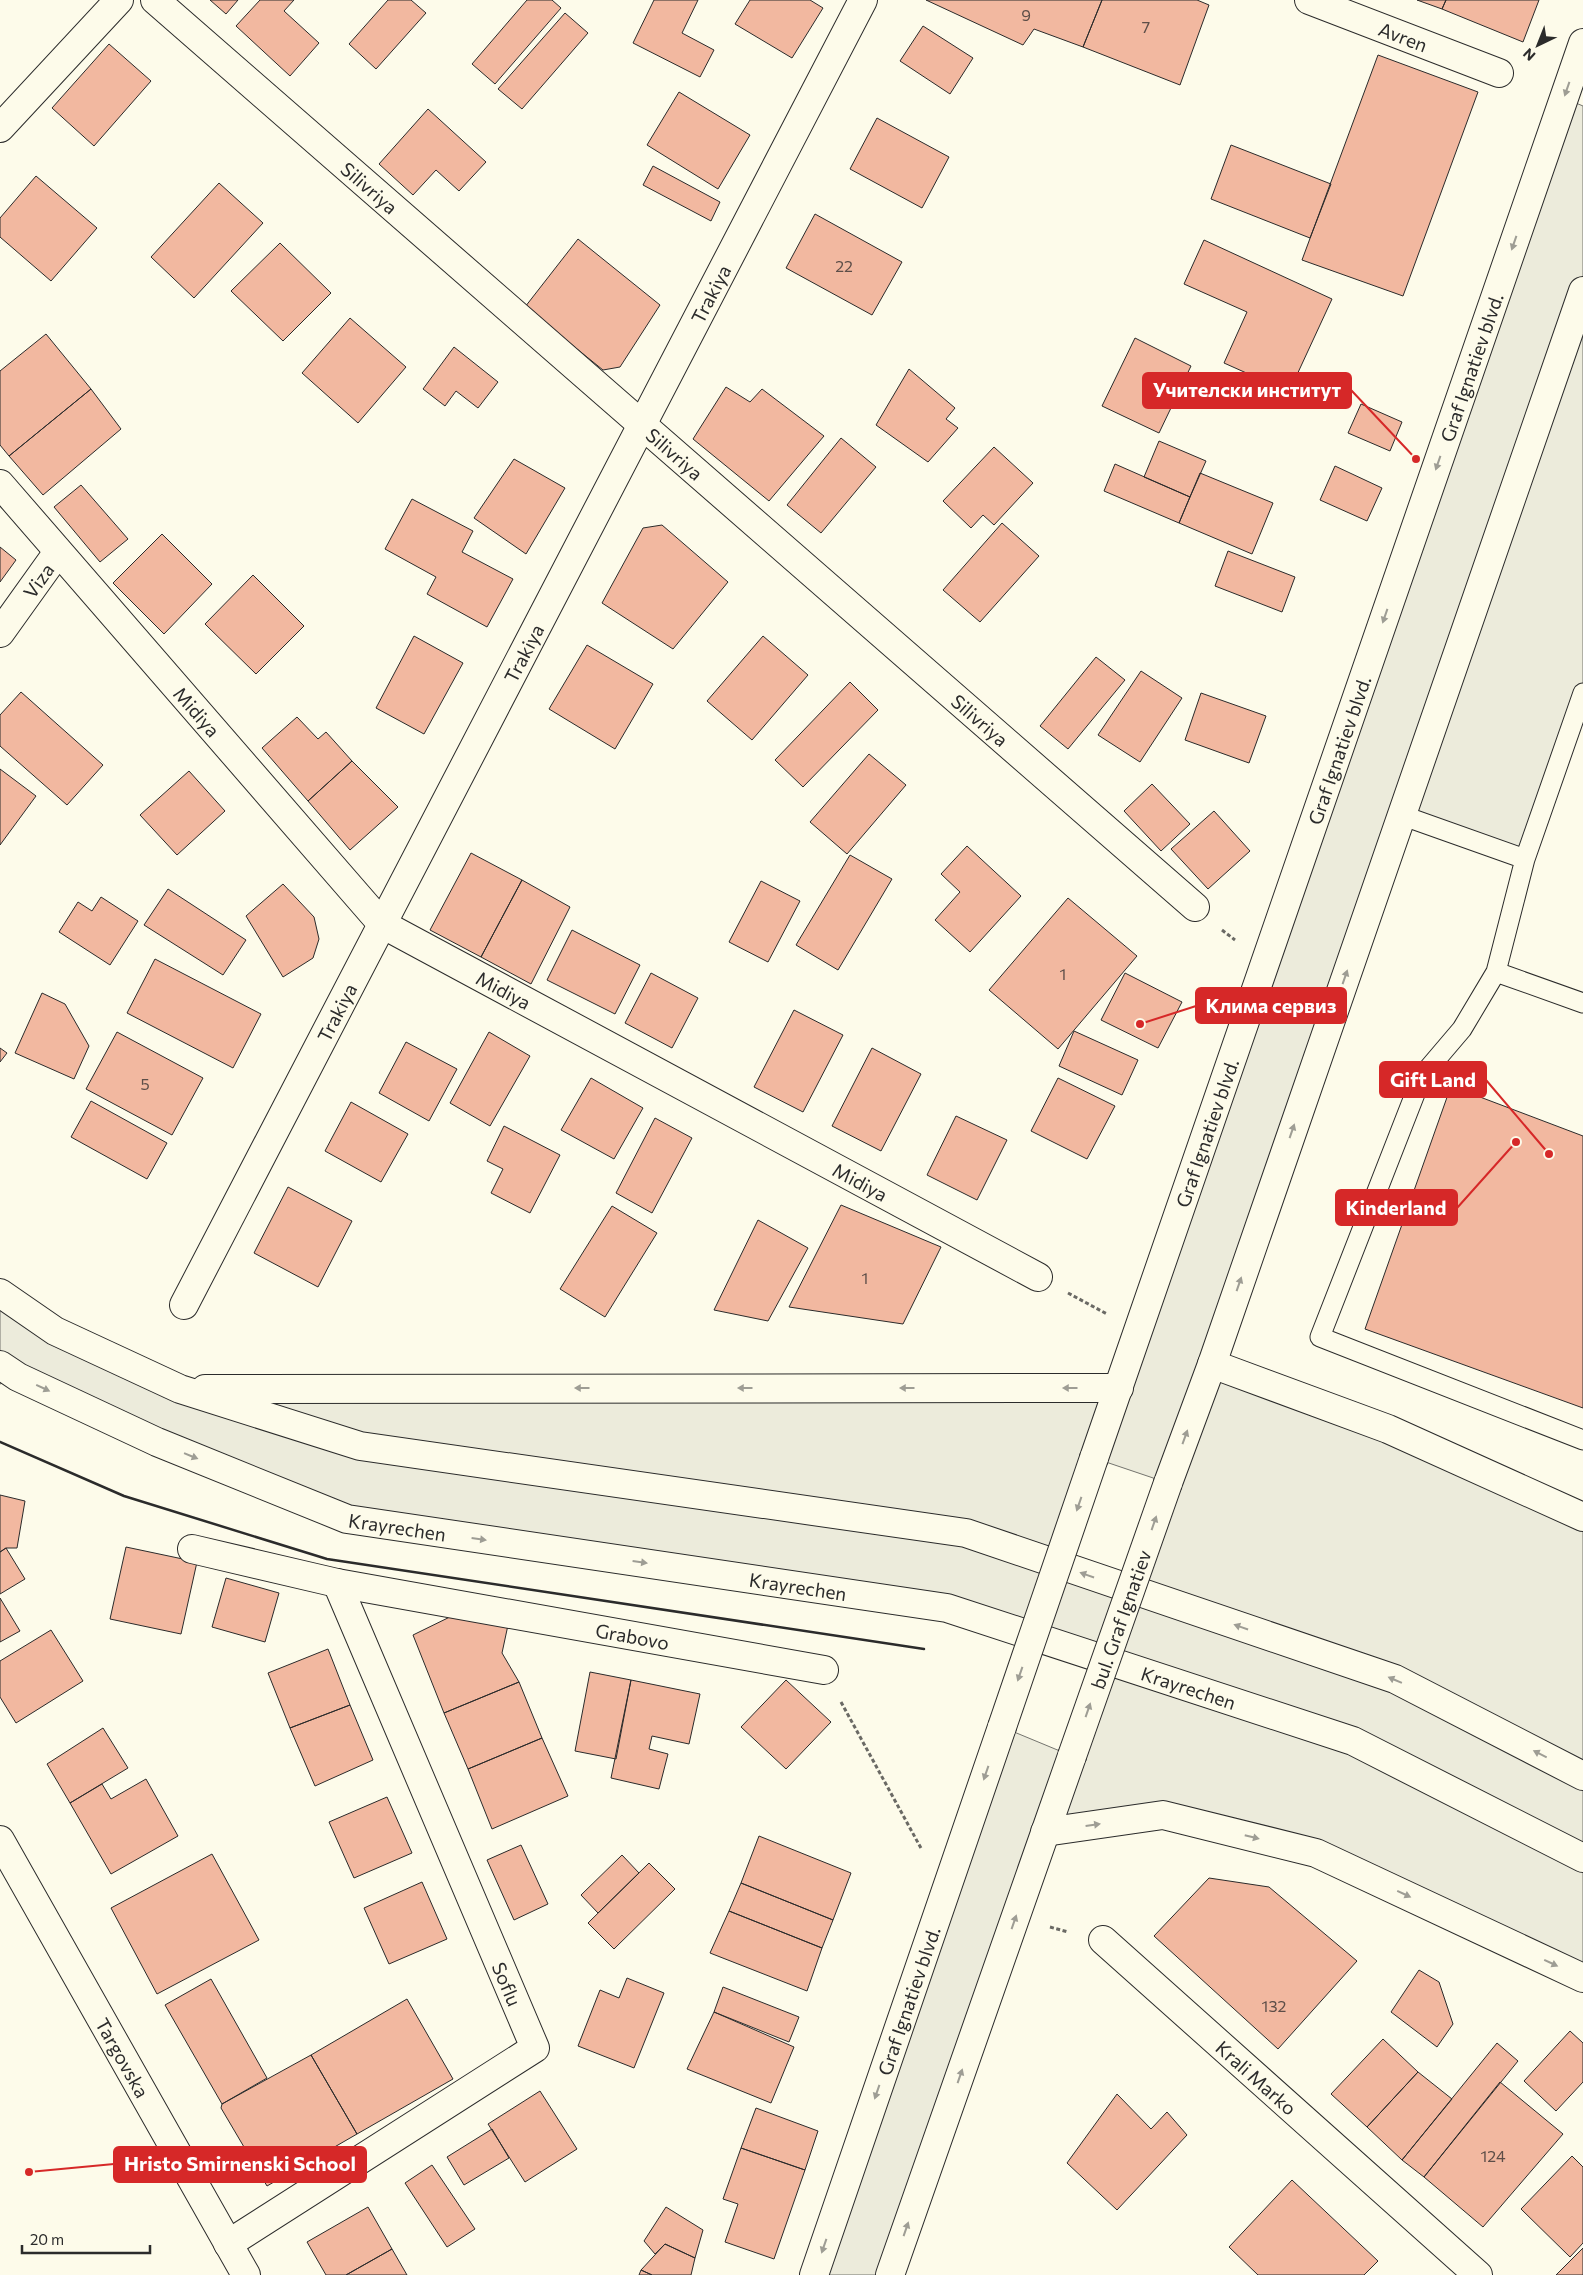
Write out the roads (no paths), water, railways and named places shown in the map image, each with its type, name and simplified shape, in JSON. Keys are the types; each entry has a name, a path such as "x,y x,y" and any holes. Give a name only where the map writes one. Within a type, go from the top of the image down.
{"street":[{"path":"0,128 119,0"},
{"name":"Silivriya","path":"154,0 1195,907"},
{"name":"Trakiya","path":"184,1305 863,0"},
{"name":"Avren","path":"1309,0 1499,73"},
{"name":"Graf Ignatiev blvd.","path":"814,2275 1583,43"},
{"path":"1583,290 1212,1364 1388,1429 1583,1517"},
{"name":"Midiya","path":"0,484 382,924 1038,1276"},
{"name":"Viza","path":"0,633 58,552"},
{"path":"0,1292 55,1331 180,1389 360,1446 966,1533 1395,1679 1583,1776"},
{"name":"bul. Graf Ignatiev","path":"1045,1832 1212,1364"},
{"name":"Krayrechen","path":"6,1375 157,1442 347,1519 947,1608 1353,1741 1583,1858"},
{"path":"180,1389 1119,1388"},
{"name":"Grabovo","path":"192,1549 337,1584 824,1670"},
{"name":"Soflu","path":"228,2244 535,2048 337,1584"},
{"path":"890,2275 1045,1832 1163,1815 1316,1853 1583,1978"},
{"name":"Targovska","path":"0,1840 246,2275"},
{"name":"Krali Marko","path":"1103,1940 1478,2275"}],"lane":[{"path":"1583,693 1525,859 1496,972 1462,1029 1422,1076 1320,1337 1583,1440"},
{"path":"1401,815 1525,859"},
{"path":"1496,972 1583,1003"}],"place":[{"name":"Учителски институт","path":"1416,459"},
{"name":"Клима сервиз","path":"1140,1024"},
{"name":"Kinderland","path":"1516,1142"},
{"name":"Gift Land","path":"1549,1154"},
{"name":"Hristo Smirnenski School","path":"29,2172"}]}
